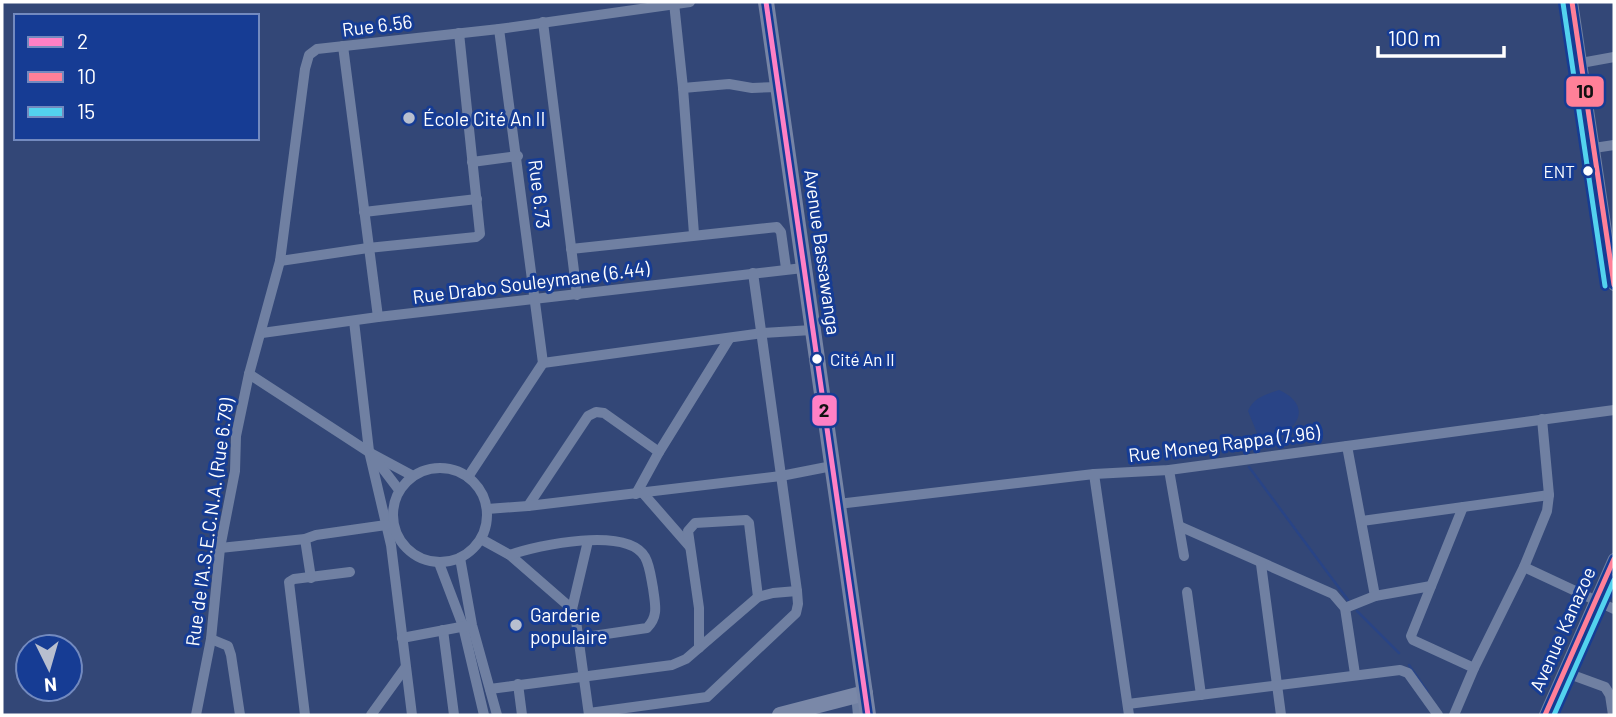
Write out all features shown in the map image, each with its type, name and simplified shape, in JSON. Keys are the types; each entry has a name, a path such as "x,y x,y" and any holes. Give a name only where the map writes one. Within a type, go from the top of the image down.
{"highway":[{"name":"Avenue Bassawanga","path":"766,2 838,504 860,694 868,715"}],"main road":[{"path":"780,715 860,694"}],"street":[{"name":"Rue 6.56","path":"317,49 499,29 690,2"},
{"path":"1572,2 1610,235 1614,285"},
{"path":"674,3 694,234"},
{"path":"543,22 577,295"},
{"name":"Rue 6.73","path":"499,29 518,156 543,363"},
{"path":"280,261 368,248 476,237 480,234 459,33"},
{"path":"342,46 378,317"},
{"name":"Rue de l'A.S.E.C.N.A. (Rue 6.79)","path":"196,715 211,639 220,548 235,471 236,436 249,374 280,261 305,69 309,55 317,49"},
{"path":"1581,62 1614,57"},
{"path":"683,88 729,84 752,88 778,87"},
{"path":"1594,149 1614,145"},
{"path":"472,162 518,156"},
{"path":"364,212 477,199"},
{"path":"571,249 777,227 781,232 786,268"},
{"name":"Rue Drabo Souleymane (6.44)","path":"262,333 803,268"},
{"path":"588,541 572,609 579,638 589,714 707,697 796,613 797,591 753,273"},
{"path":"354,321 370,453 391,545 412,715"},
{"path":"468,477 543,363 763,333 813,330"},
{"path":"639,493 659,452 729,339"},
{"path":"249,374 370,453 413,476"},
{"name":"Rue Moneg Rappa (7.96)","path":"838,504 1094,474 1169,470 1614,410"},
{"path":"528,506 589,416 596,412 604,413 659,452"},
{"path":"1454,715 1543,522 1549,495 1542,419"},
{"path":"1346,446 1375,596"},
{"path":"370,453 399,490"},
{"path":"487,509 781,476 832,466"},
{"path":"438,468 454,470 468,477 477,486 487,509 481,539 460,558 439,563 411,553 400,540 393,523 393,511 399,490 413,476 438,468"},
{"path":"1169,470 1184,556"},
{"path":"1094,474 1129,710 1201,695 1395,670 1405,671 1438,715"},
{"path":"639,493 691,547"},
{"path":"1362,521 1549,495"},
{"path":"1464,507 1411,638 1474,668"},
{"path":"699,648 699,608 688,531 695,523 746,520 749,523 758,597"},
{"path":"220,548 305,539 386,524"},
{"path":"1179,526 1334,594 1345,608 1354,674"},
{"path":"305,539 311,578"},
{"path":"481,539 510,555 572,609"},
{"path":"510,555 567,541 624,542 636,547 644,555 650,570 656,613 653,622 647,628 579,638"},
{"path":"460,558 468,626 484,715"},
{"name":"Avenue Kanazoe","path":"1545,715 1614,559"},
{"path":"439,563 468,626 497,715"},
{"path":"1261,564 1281,715"},
{"path":"1524,567 1614,609"},
{"path":"305,715 289,582 294,579 350,572"},
{"path":"1345,608 1375,596 1431,586"},
{"path":"480,700 491,692 518,684 672,665 699,648 758,597 797,591"},
{"path":"1187,592 1201,695"},
{"path":"402,638 468,626"},
{"path":"443,630 454,715"},
{"path":"211,639 228,646 240,715"},
{"path":"371,715 405,668"},
{"path":"1564,672 1605,687 1610,695 1613,715"},
{"path":"518,684 522,715"},
{"path":"858,715 860,694"}],"water":[{"path":"1279,390 1297,405 1298,418 1295,424 1281,435 1259,438 1248,411 1250,406 1265,395"}],"waterway":[{"path":"1249,467 1348,600"},
{"path":"1357,611 1399,653"},
{"path":"1409,665 1427,691"}],"transit line":[{"name":"2","path":"766,2 868,715"},
{"name":"10","path":"1572,2 1614,285"},
{"name":"15","path":"1563,3 1605,286"},
{"name":"10","path":"1545,715 1614,559"},
{"name":"15","path":"1554,715 1614,580"}],"place":[{"name":"École Cité An II","path":"409,118"},
{"name":"ENT","path":"1588,171"},
{"name":"Cité An II","path":"817,359"},
{"name":"Garderie populaire","path":"516,625"}]}
